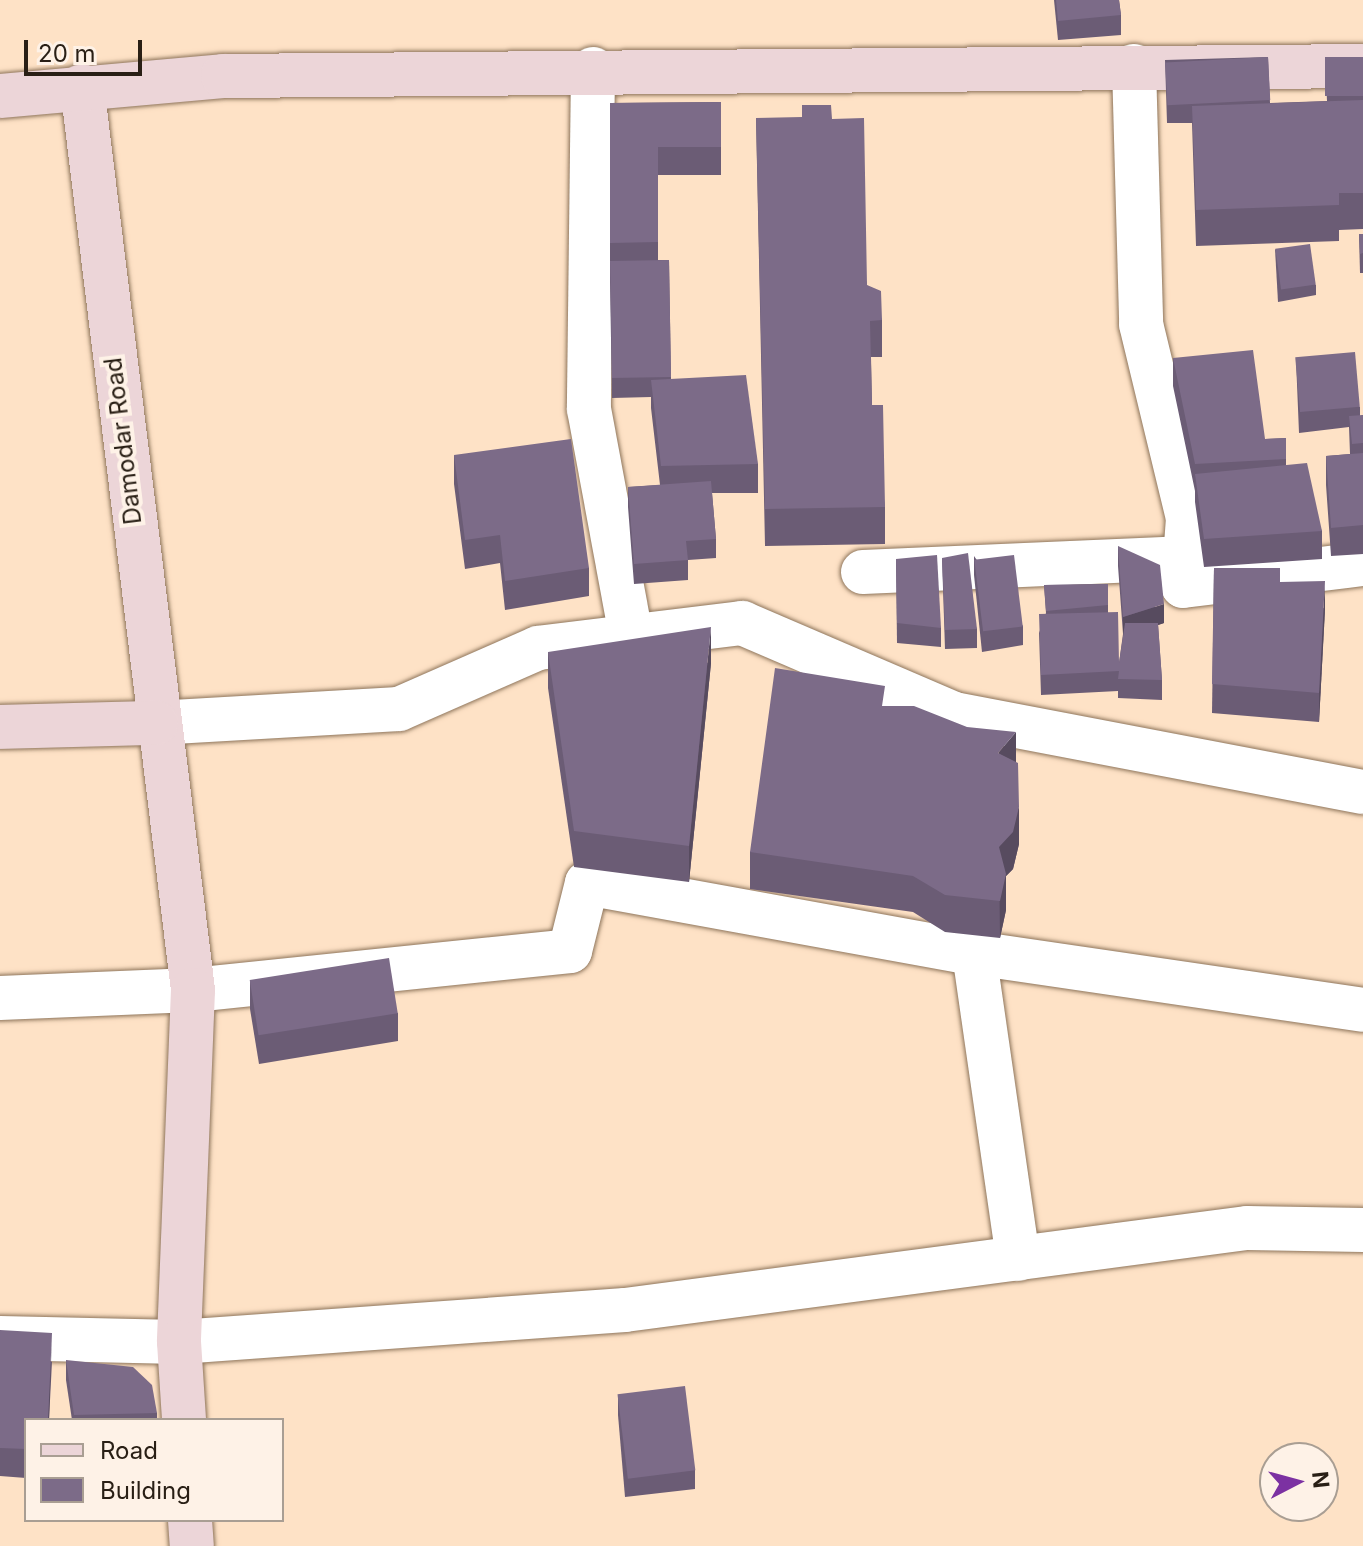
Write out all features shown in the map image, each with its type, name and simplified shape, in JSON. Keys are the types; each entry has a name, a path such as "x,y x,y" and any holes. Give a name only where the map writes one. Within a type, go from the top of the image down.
{"street":[{"path":"1134,66 1141,324 1188,518 1183,586 1363,564"},
{"path":"0,96 82,86 593,69 1363,66"},
{"path":"593,69 589,409 630,631"},
{"name":"Damodar Road","path":"82,86 156,723 193,990 179,1342 184,1418"},
{"path":"863,572 1187,558"},
{"path":"0,727 156,723 399,709 538,648 630,631 742,623 954,714 1363,792"},
{"path":"0,998 193,990 570,951 587,883 974,953 1363,1010"},
{"path":"974,953 1018,1259"},
{"path":"0,1338 179,1342 625,1310 1247,1228 1363,1230"},
{"path":"190,1522 192,1546"}],"building":[{"path":"1056,0 1119,0 1121,15 1058,21"},
{"path":"1268,57 1270,100 1167,105 1165,62"},
{"path":"1325,57 1363,57 1363,96 1325,96"},
{"path":"1363,100 1363,193 1339,193 1339,205 1196,210 1192,106"},
{"path":"721,102 721,147 658,147 658,242 610,243 610,103"},
{"path":"802,105 831,105 832,119 864,118 867,285 881,291 882,320 870,321 872,405 883,405 885,507 765,509 756,118 802,117"},
{"path":"1359,234 1363,234 1363,253 1360,254"},
{"path":"1310,244 1316,285 1281,289 1275,249"},
{"path":"669,260 671,377 612,378 610,261"},
{"path":"1253,350 1265,439 1286,438 1286,459 1195,464 1173,358"},
{"path":"1355,352 1360,407 1300,412 1295,357"},
{"path":"746,375 758,464 661,466 651,380"},
{"path":"1363,415 1363,443 1352,444 1349,416"},
{"path":"571,439 589,568 505,581 500,535 465,540 454,455"},
{"path":"1363,453 1363,525 1331,528 1326,456"},
{"path":"1307,463 1322,531 1204,539 1195,474"},
{"path":"711,481 716,539 686,541 688,560 634,564 628,487"},
{"path":"1118,546 1160,565 1164,604 1123,617"},
{"path":"968,553 977,629 945,630 942,558"},
{"path":"937,555 941,628 897,623 896,559"},
{"path":"1014,555 1023,626 983,631 974,560"},
{"path":"1214,568 1280,568 1280,582 1325,581 1319,693 1212,684"},
{"path":"1108,584 1108,605 1046,611 1044,585"},
{"path":"1118,612 1119,663 1125,623 1158,623 1162,680 1118,679 1119,671 1041,675 1039,614"},
{"path":"711,627 689,846 574,831 548,652"},
{"path":"775,668 885,686 882,706 914,706 967,727 1016,732 998,753 1018,763 1019,807 1013,832 999,847 1006,874 1000,901 945,895 913,876 750,852"},
{"path":"389,958 398,1013 258,1035 250,980"},
{"path":"0,1330 52,1333 48,1418 24,1418 24,1449 0,1448"},
{"path":"66,1360 133,1367 152,1385 157,1413 74,1415"},
{"path":"685,1386 695,1470 628,1479 618,1394"}]}
